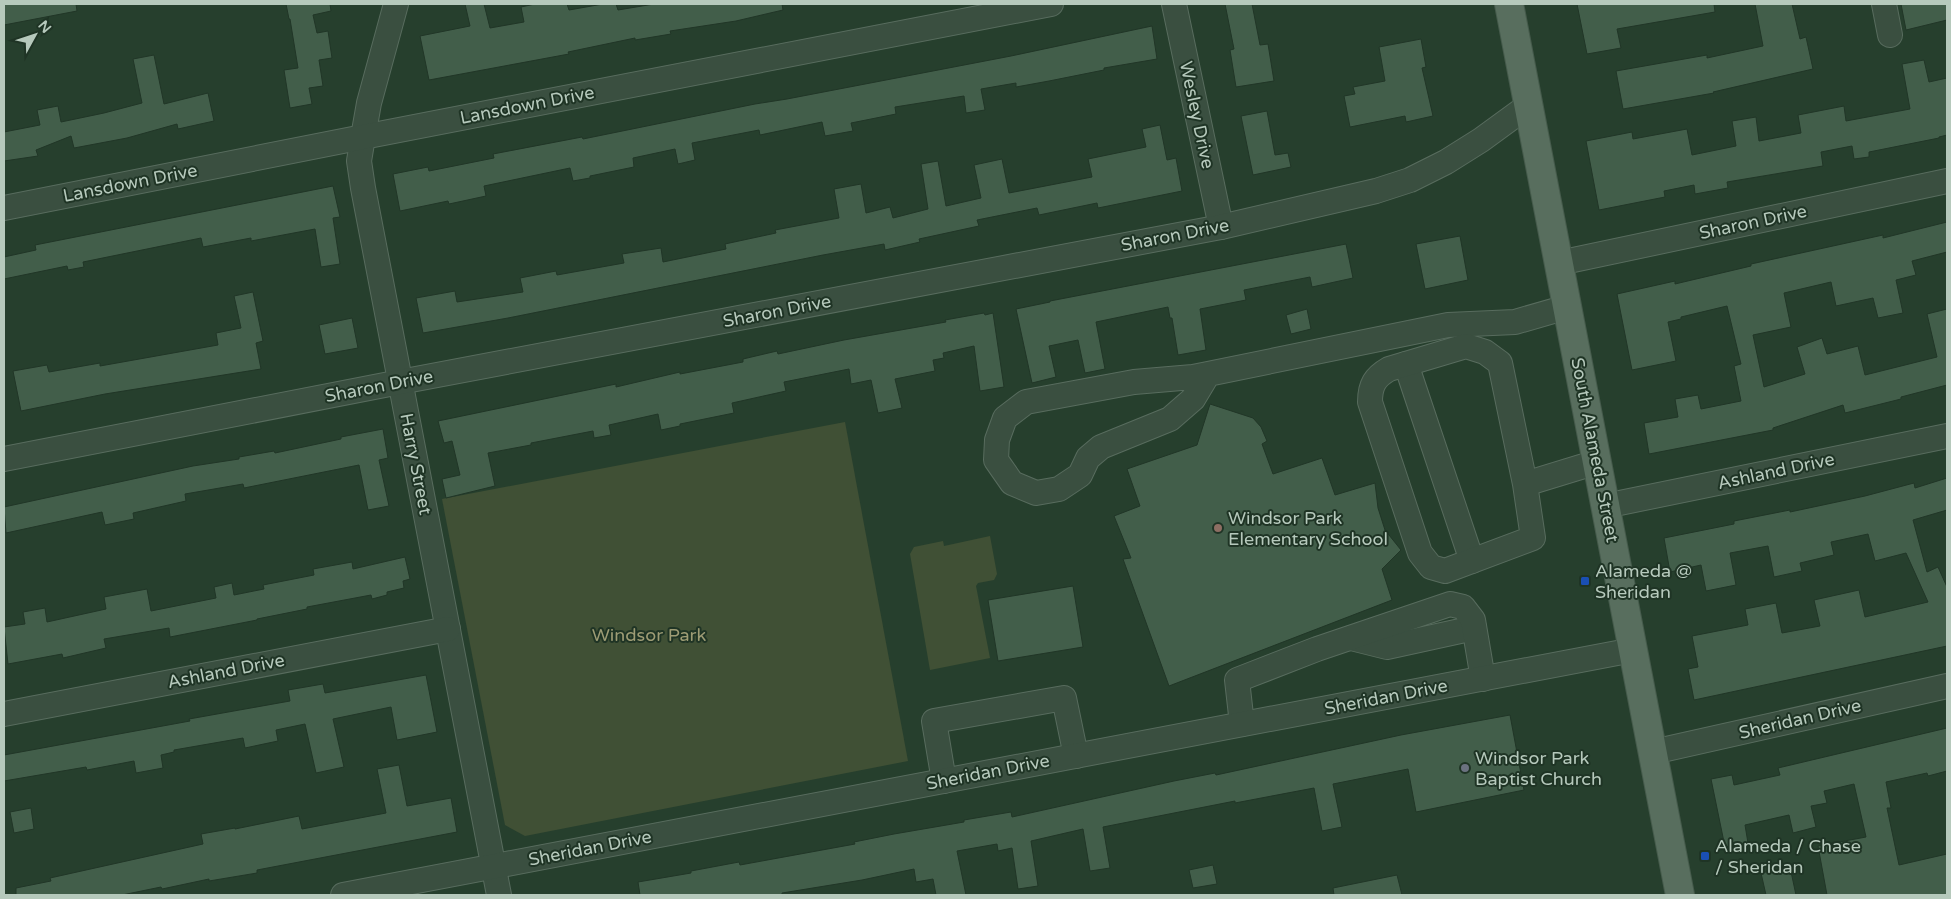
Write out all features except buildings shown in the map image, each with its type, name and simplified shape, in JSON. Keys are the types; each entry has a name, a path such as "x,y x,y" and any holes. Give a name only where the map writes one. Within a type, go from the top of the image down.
{"main road":[{"name":"South Alameda Street","path":"1509,4 1653,752 1674,894"}],"street":[{"name":"Harry Street","path":"396,4 370,103 359,161 499,895"},
{"name":"Lansdown Drive","path":"4,208 1051,4"},
{"name":"Wesley Drive","path":"1174,4 1221,227"},
{"path":"1884,4 1890,35"},
{"name":"Sharon Drive","path":"4,459 1221,227 1376,191 1410,180 1446,162 1481,140 1529,105"},
{"name":"Sharon Drive","path":"1559,263 1947,181"},
{"path":"1208,374 1193,399 1170,419 1101,446 1088,458 1080,475 1059,490 1036,493 1012,483 996,460 997,440 1005,418 1026,402 1134,382 1193,377 1448,324 1515,322 1567,306"},
{"path":"1466,346 1485,352 1500,362 1525,484 1533,538 1445,571 1431,566 1420,553 1370,402 1370,390 1378,375 1389,369 1406,364 1466,346"},
{"path":"1406,364 1472,561"},
{"name":"Ashland Drive","path":"1606,506 1947,436"},
{"path":"1525,484 1597,462"},
{"path":"1242,724 1237,680 1450,604 1463,607 1473,620 1483,679"},
{"name":"Ashland Drive","path":"4,714 448,629"},
{"name":"Sheridan Drive","path":"343,895 1633,650"},
{"name":"Sheridan Drive","path":"1653,752 1947,686"},
{"path":"944,781 934,721 1064,698 1076,756"}],"green space":[{"name":"Windsor Park","path":"845,422 908,761 525,836 505,825 442,499"},
{"path":"990,536 997,574 994,580 978,583 976,586 990,658 930,670 910,554 914,547 943,541 944,546"}],"place":[{"name":"Windsor Park Elementary School","path":"1218,528"},
{"name":"Alameda @ Sheridan","path":"1585,581"},
{"name":"Windsor Park Baptist Church","path":"1465,768"},
{"name":"Alameda / Chase / Sheridan","path":"1705,856"}]}
